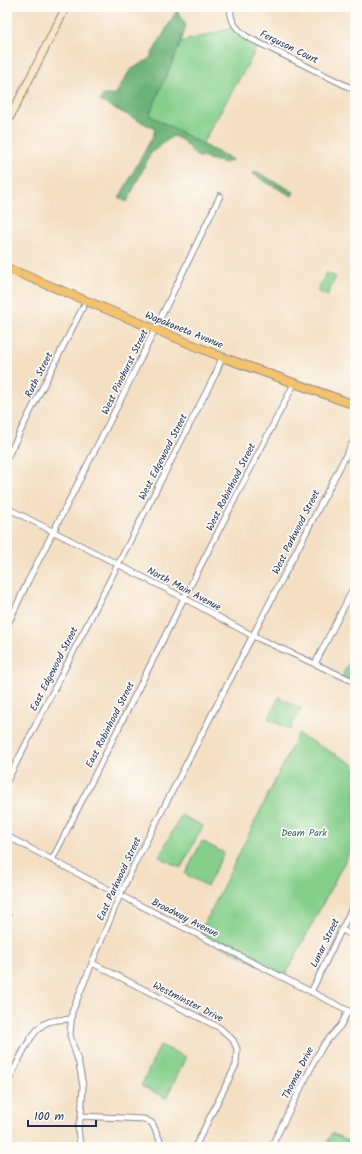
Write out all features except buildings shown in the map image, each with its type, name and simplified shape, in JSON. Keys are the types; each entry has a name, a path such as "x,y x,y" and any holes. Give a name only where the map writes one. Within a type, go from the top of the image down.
{"main road":[{"path":"7,123 66,7"},
{"name":"Wapakoneta Avenue","path":"7,268 222,356 294,384 355,405"}],"street":[{"name":"Ferguson Court","path":"230,7 231,18 235,27 247,37 355,90"},
{"name":"West Pinehurst Street","path":"7,626 28,581 156,330 220,196"},
{"name":"Ruth Street","path":"7,458 86,301"},
{"name":"West Edgewood Street","path":"118,564 216,373 222,356"},
{"name":"West Robinhood Street","path":"184,598 294,384"},
{"name":"West Parkwood Street","path":"253,636 355,438"},
{"name":"North Main Avenue","path":"7,508 53,533 184,598 253,636 344,679 355,682"},
{"name":"East Edgewood Street","path":"7,781 118,564"},
{"path":"315,664 355,585"},
{"name":"East Robinhood Street","path":"52,860 184,598"},
{"name":"East Parkwood Street","path":"80,1147 78,1128 81,1116 83,1086 80,1064 70,1035 72,1012 120,895 253,636"},
{"name":"Broadway Avenue","path":"7,836 355,1014"},
{"name":"Lunar Street","path":"311,992 355,902"},
{"path":"341,929 355,937"},
{"name":"Westminster Drive","path":"92,963 220,1028 233,1040 237,1049 236,1065 195,1147"},
{"name":"Thomas Drive","path":"271,1147 317,1056 324,1044 341,1025 348,1011"},
{"path":"7,1084 30,1040 37,1030 44,1024 55,1020 72,1019"},
{"path":"81,1116 144,1119 152,1123 164,1147"}],"green space":[{"path":"177,10 186,25 181,42 149,115 233,160 225,163 196,156 182,140 173,136 151,153 127,202 119,198 153,136 155,129 100,101 103,95 115,95 130,70 149,59"},
{"path":"235,27 260,43 202,144 149,115 181,42"},
{"path":"255,171 294,192 292,196 253,174"},
{"path":"326,273 336,277 327,296 317,291"},
{"path":"355,651 355,682 342,676"},
{"path":"279,697 301,709 290,730 268,719"},
{"name":"Deam Park","path":"298,734 355,765 355,842 284,978 199,935"},
{"path":"181,815 203,826 181,868 159,857"},
{"path":"202,841 224,853 207,886 185,874"},
{"path":"160,1045 186,1057 166,1098 141,1086"},
{"path":"332,1133 350,1142 347,1147 334,1147 327,1143"}]}
